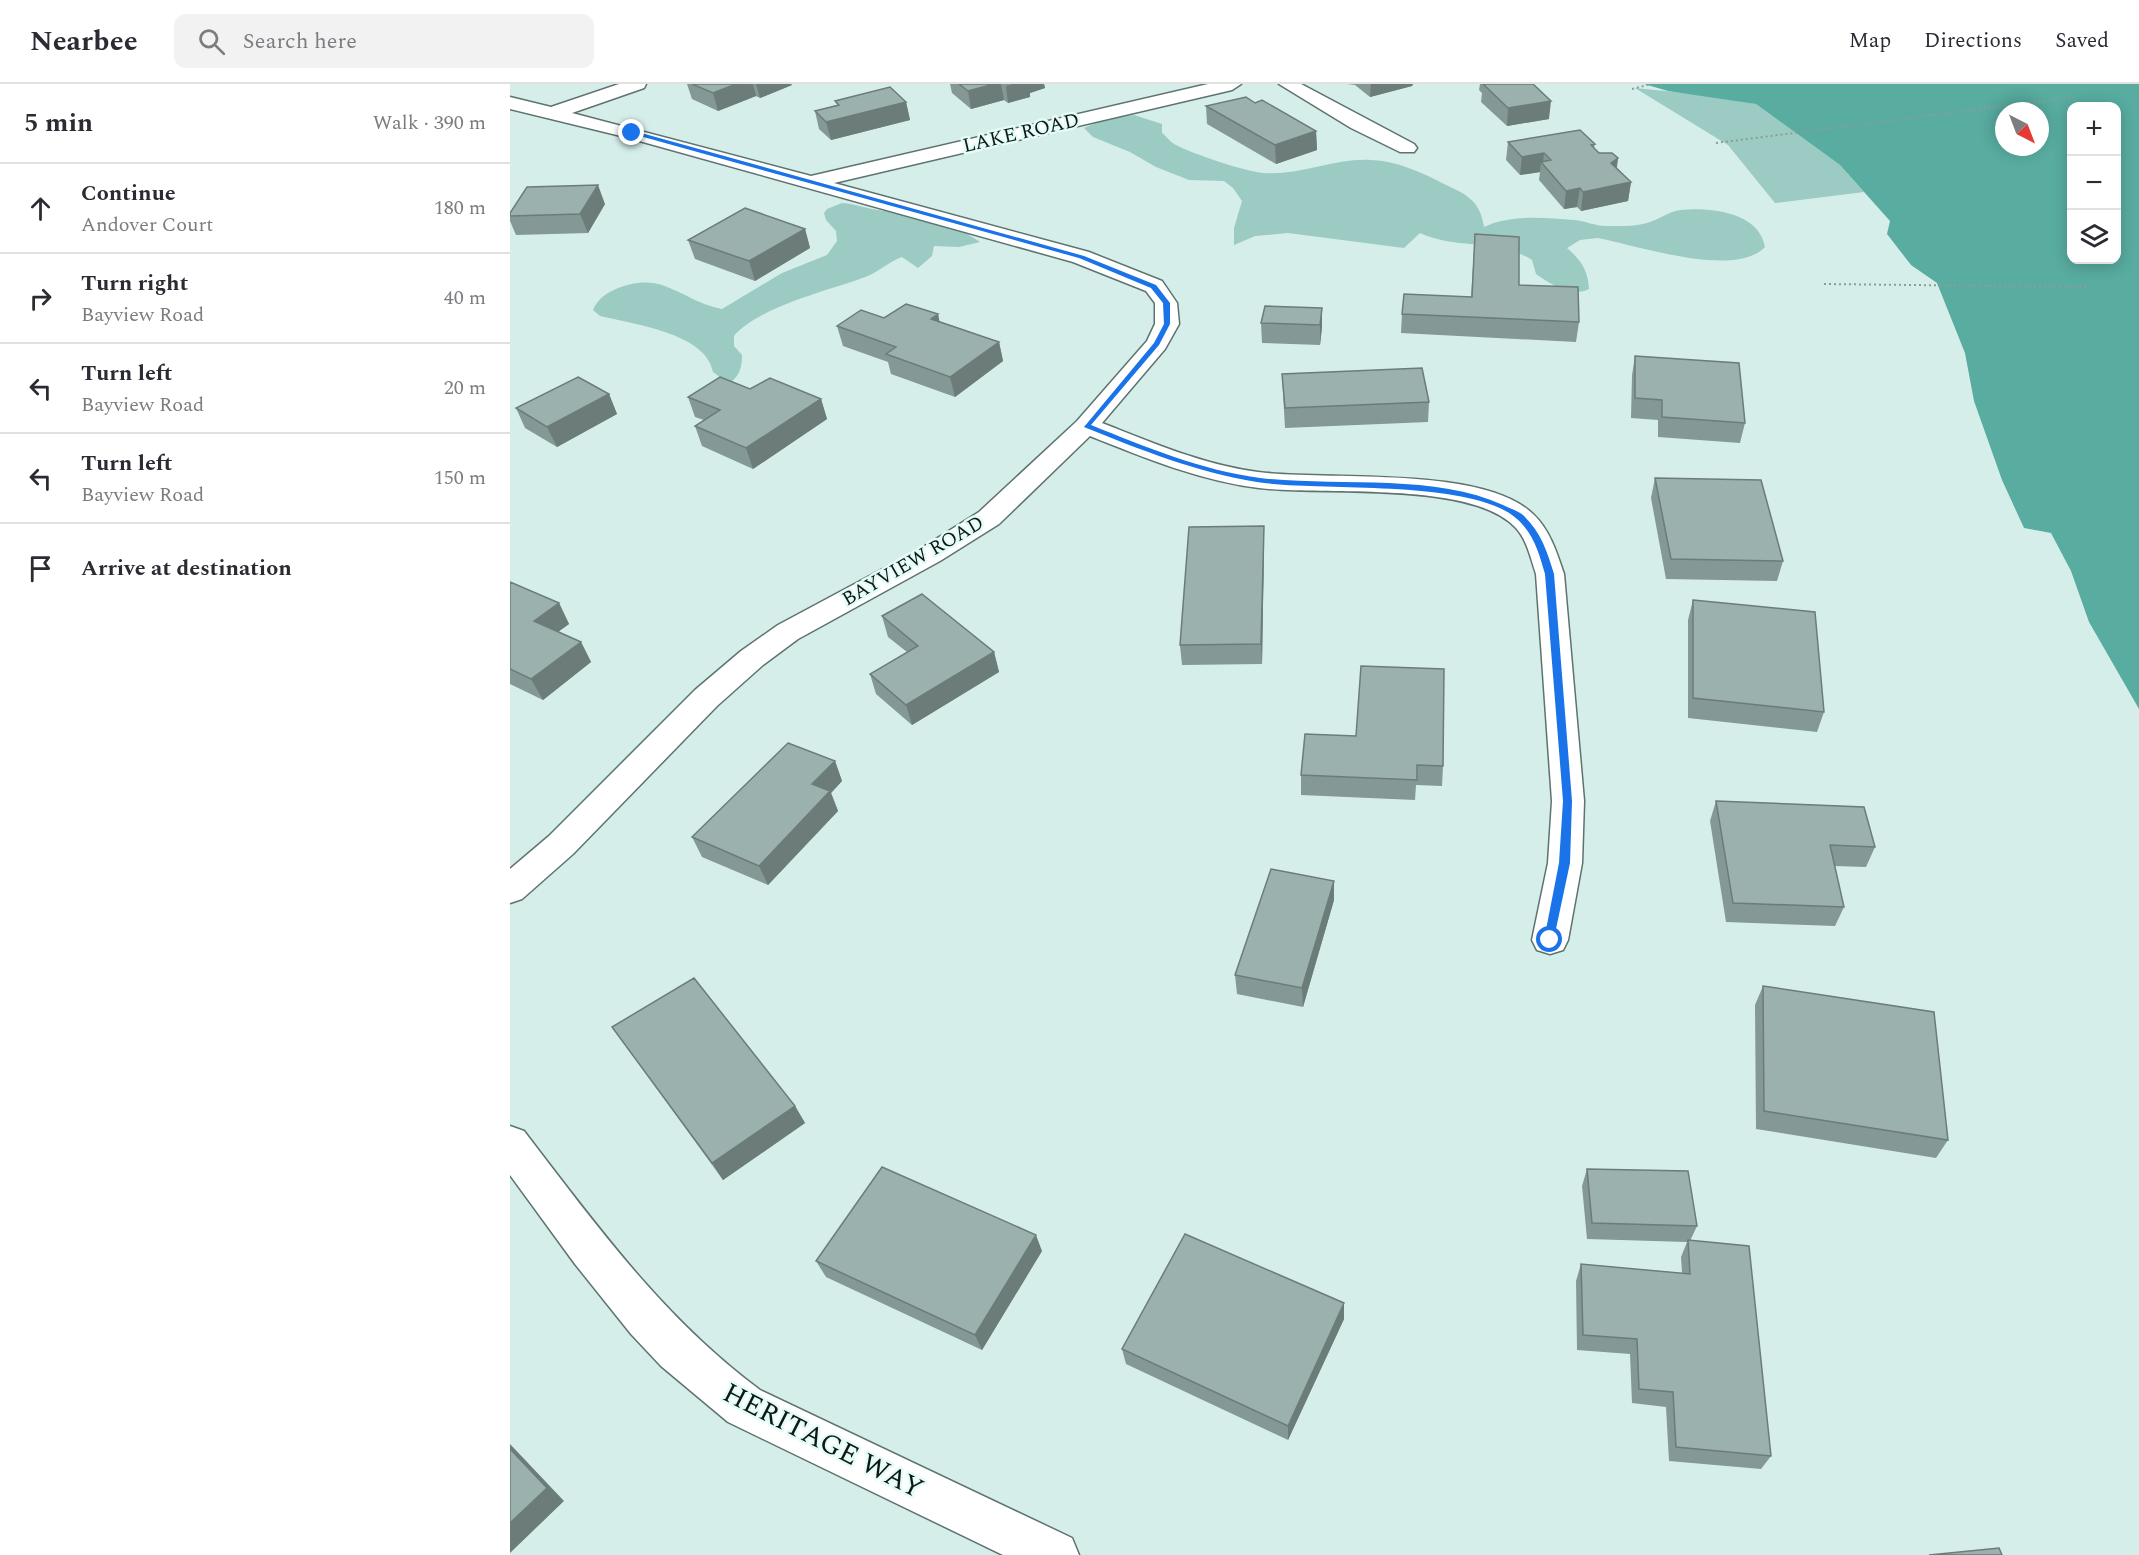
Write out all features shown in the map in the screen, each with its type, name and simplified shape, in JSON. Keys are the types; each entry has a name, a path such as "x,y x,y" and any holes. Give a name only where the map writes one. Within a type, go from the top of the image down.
{"street":[{"path":"552,113 637,84"},
{"name":"LAKE ROAD","path":"810,182 1232,84"},
{"path":"1287,84 1358,124 1407,148"},
{"name":"BAYVIEW ROAD","path":"510,103 1082,257 1154,286 1167,303 1167,324 1157,344 1086,426 989,518 930,555 788,632 752,658 706,698 561,845 510,889"},
{"path":"1086,426 1181,463 1214,472 1261,480 1445,490 1484,500 1519,516 1540,541 1550,574 1568,801 1564,863 1550,940"},
{"name":"HERITAGE WAY","path":"510,1144 636,1307 688,1364 713,1386 744,1407 1055,1555"}],"path":[{"path":"1632,89 1652,84"},
{"path":"1716,143 2074,97"},
{"path":"1824,284 2086,287"}],"shaded area":[{"path":"1644,84 2139,84 2139,709 2089,622 2071,571 2051,533 2024,528 2002,480 1974,401 1965,353 1937,283 1911,265 1887,234 1890,221 1840,165 1756,104 1668,91"},
{"path":"1635,88 1725,97 1756,104 1840,165 1864,192 1775,203 1728,145"},
{"path":"1134,115 1162,124 1162,133 1172,143 1184,149 1255,172 1290,172 1358,160 1381,161 1409,168 1466,196 1476,205 1484,227 1505,220 1528,218 1574,220 1602,226 1632,226 1651,222 1677,211 1693,209 1719,211 1743,219 1761,235 1765,247 1751,256 1732,260 1709,260 1684,257 1598,238 1580,240 1567,248 1583,266 1589,289 1576,292 1554,286 1536,274 1532,260 1519,253 1491,246 1448,241 1420,233 1404,248 1288,233 1255,236 1234,245 1234,228 1242,201 1233,188 1224,181 1189,180 1156,167 1130,152 1093,137 1084,128 1105,119"},
{"path":"842,203 931,220 956,229 980,242 959,247 934,246 932,256 918,268 902,257 870,275 795,300 760,316 734,336 734,346 742,355 742,360 739,372 729,384 713,372 707,359 697,348 683,339 648,327 600,316 593,310 597,302 613,290 643,282 662,285 706,305 722,309 782,273 827,255 837,241 836,231 826,220 824,213 827,209"}],"building":[{"path":"692,84 736,84 713,93"},
{"path":"959,84 994,84 968,91"},
{"path":"1483,84 1533,84 1551,101 1508,108"},
{"path":"890,87 906,102 826,122 815,111 839,105 835,101"},
{"path":"1246,97 1255,103 1262,100 1316,131 1275,145 1206,106"},
{"path":"1580,130 1595,144 1591,145 1599,153 1612,153 1618,158 1611,163 1631,182 1583,192 1580,188 1566,191 1541,162 1551,160 1544,153 1522,157 1508,142"},
{"path":"598,185 580,214 510,216 527,187"},
{"path":"745,208 805,229 749,261 688,240"},
{"path":"1475,234 1519,237 1519,285 1578,287 1579,322 1402,314 1404,294 1472,297"},
{"path":"906,304 938,314 931,319 999,342 950,377 886,354 896,347 837,326 861,310 884,318"},
{"path":"1265,306 1322,308 1320,325 1261,323"},
{"path":"1635,356 1739,363 1745,423 1662,417 1662,400 1635,398"},
{"path":"1422,368 1429,402 1285,408 1282,374"},
{"path":"578,377 609,394 547,427 516,408"},
{"path":"720,377 750,389 770,378 821,399 746,448 695,426 720,410 688,397"},
{"path":"1655,478 1761,480 1783,561 1671,559"},
{"path":"1264,526 1261,644 1180,645 1189,527"},
{"path":"510,582 559,603 534,621 581,642 531,679 510,669"},
{"path":"922,594 994,652 906,705 870,674 918,646 882,616"},
{"path":"1693,600 1815,612 1824,712 1693,698"},
{"path":"1361,666 1444,669 1443,766 1417,765 1417,780 1301,775 1305,734 1356,736"},
{"path":"788,743 835,761 812,784 830,791 759,866 692,837"},
{"path":"1716,801 1864,807 1875,847 1830,845 1844,907 1733,903"},
{"path":"1271,869 1334,881 1302,988 1235,975"},
{"path":"694,978 795,1106 712,1163 612,1027"},
{"path":"1763,986 1934,1012 1948,1140 1764,1111"},
{"path":"882,1167 1036,1235 975,1335 816,1261"},
{"path":"1587,1169 1688,1171 1697,1226 1592,1223"},
{"path":"1185,1234 1344,1303 1288,1426 1122,1349"},
{"path":"1688,1240 1749,1246 1771,1456 1676,1447 1673,1392 1639,1389 1637,1339 1583,1335 1581,1264 1690,1274"},
{"path":"510,1449 547,1488 510,1523"},
{"path":"1999,1548 2002,1555 1929,1555"}],"route":[{"path":"632,133 1082,257 1154,286 1167,303 1167,324 1157,344 1086,426 1181,463 1214,472 1261,480 1445,490 1484,500 1519,516 1540,541 1550,574 1568,801 1564,863 1550,940"}]}
